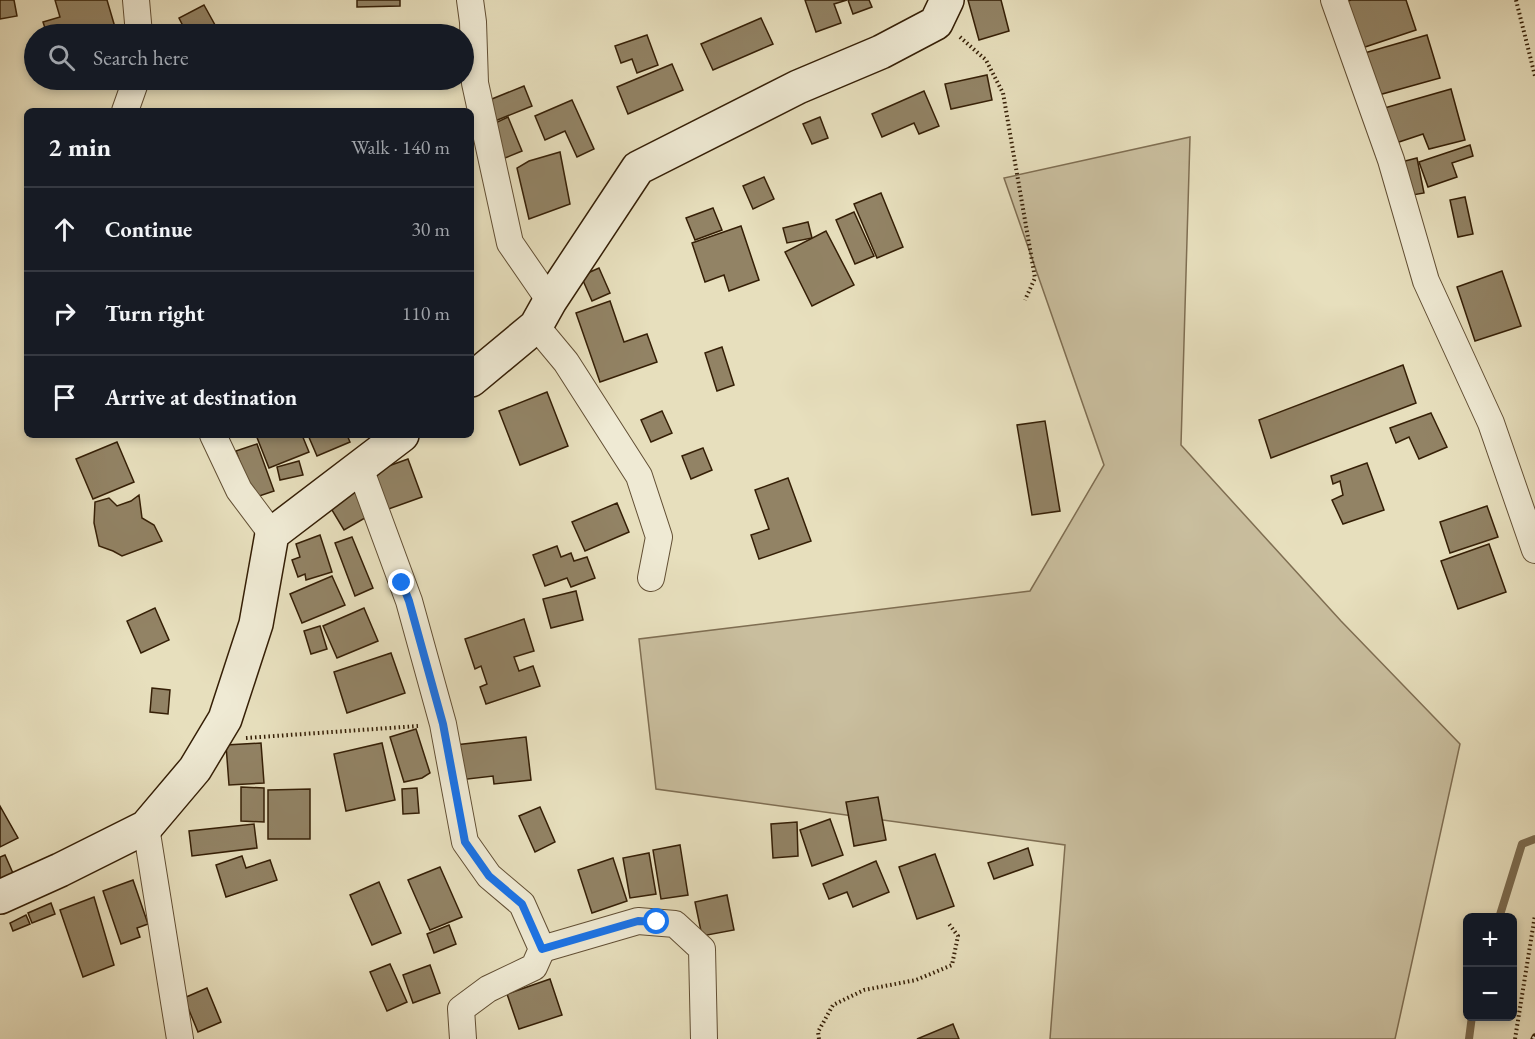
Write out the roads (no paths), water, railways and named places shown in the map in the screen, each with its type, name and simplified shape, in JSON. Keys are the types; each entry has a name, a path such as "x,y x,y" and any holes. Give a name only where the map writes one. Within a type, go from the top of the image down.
{"street":[{"path":"136,0 138,24"},
{"path":"470,0 473,24"},
{"path":"1334,0 1391,160 1426,281 1491,423 1535,550"},
{"path":"474,377 543,313 638,168 798,87 881,52 942,11"},
{"path":"474,52 475,82 510,243 566,362 639,476 659,537 651,578"},
{"path":"126,108 132,90"},
{"path":"214,438 239,490 272,534"},
{"path":"0,897 146,827 195,769 225,719 256,624 272,534 398,438"},
{"path":"360,468 409,601 443,724 465,842 489,876 522,904 542,949 534,967 488,989 461,1009 463,1039"},
{"path":"146,827 180,1039"},
{"path":"542,949 638,921 675,924 702,949 704,1039"}],"waterway":[{"path":"1501,913 1522,844 1535,839"},
{"path":"1469,1039 1471,1021"}]}
